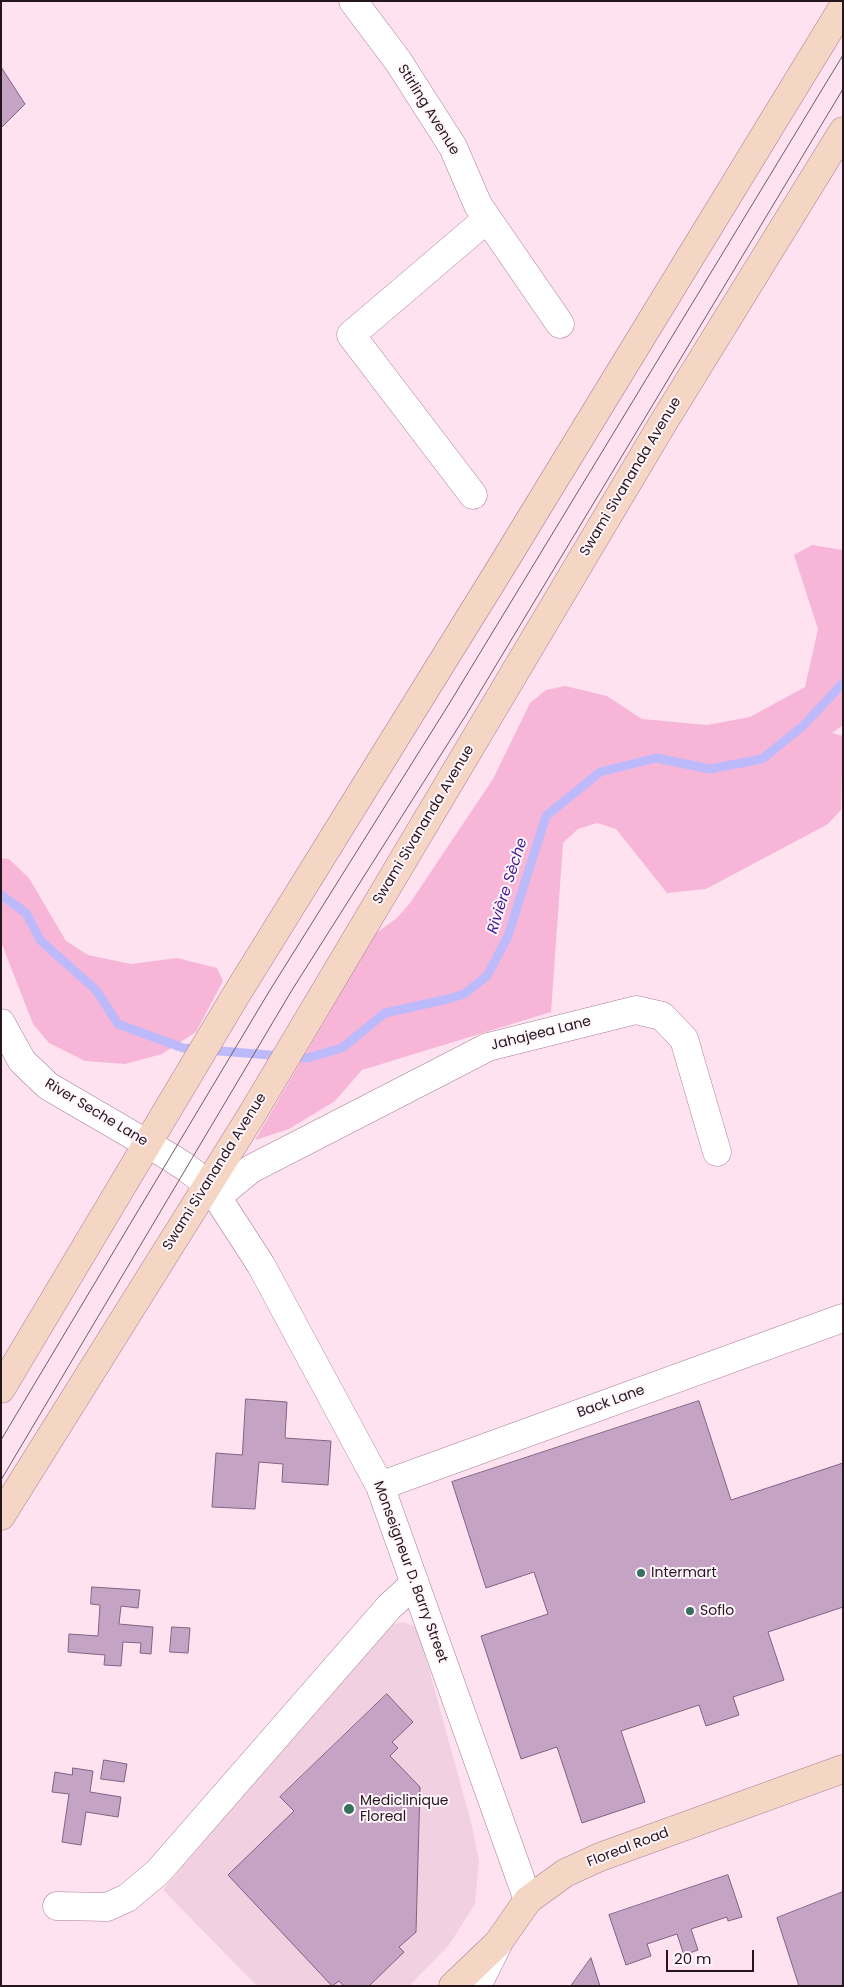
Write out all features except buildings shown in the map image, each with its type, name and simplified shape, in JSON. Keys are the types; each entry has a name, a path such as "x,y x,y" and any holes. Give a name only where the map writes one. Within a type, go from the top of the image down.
{"street":[{"name":"Stirling Avenue","path":"353,1 398,61 453,147 478,205 560,324"},
{"path":"1,1389 236,995 498,572 843,7"},
{"name":"Swami Sivananda Avenue","path":"1,1516 212,1191 251,1116 322,994 660,428 843,131"},
{"path":"473,495 351,334 487,219"},
{"name":"Jahajeea Lane","path":"212,1191 488,1047 636,1010 662,1016 684,1039 717,1152"},
{"name":"River Seche Lane","path":"1,1023 22,1061 48,1086 187,1168 212,1191"},
{"name":"Monseigneur D. Barry Street","path":"212,1191 261,1265 380,1486 528,1900"},
{"name":"Back Lane","path":"380,1486 843,1318"},
{"path":"57,1906 107,1906 127,1898 158,1872 389,1607 415,1583"},
{"name":"Floreal Road","path":"453,1986 498,1942 528,1900 565,1873 600,1857 843,1769"},
{"path":"477,1986 498,1942"}],"shaded area":[{"path":"812,545 843,550 843,725 832,733 843,736 841,810 828,824 706,889 667,893 616,829 597,823 578,829 563,843 551,1012 362,1070 335,1101 289,1129 255,1140 376,933 397,918 410,903 493,779 530,703 546,690 565,686 607,696 642,719 707,725 750,717 805,687 818,629 794,555"},
{"path":"1,858 9,859 29,878 66,941 88,955 131,964 177,958 217,968 223,981 196,1032 162,1054 125,1064 85,1061 49,1043 33,1024 1,942"},
{"name":"Mediclinique Floreal","path":"403,1622 414,1626 420,1636 471,1822 479,1861 475,1904 449,1945 409,1986 257,1986 163,1890 381,1631 391,1625"}],"waterway":[{"name":"Rivière Sèche","path":"1,895 26,913 41,941 96,990 118,1024 183,1048 307,1058 342,1048 385,1013 464,994 487,976 508,936 546,816 600,772 656,758 710,769 762,759 803,726 843,683"}],"tram line":[{"path":"1,1440 270,990 449,704 843,55"},
{"path":"1,1480 292,990 466,715 843,89"}],"place":[{"name":"Intermart","path":"641,1573"},
{"name":"Soflo","path":"690,1611"},
{"name":"Mediclinique Floreal","path":"349,1809"}]}
